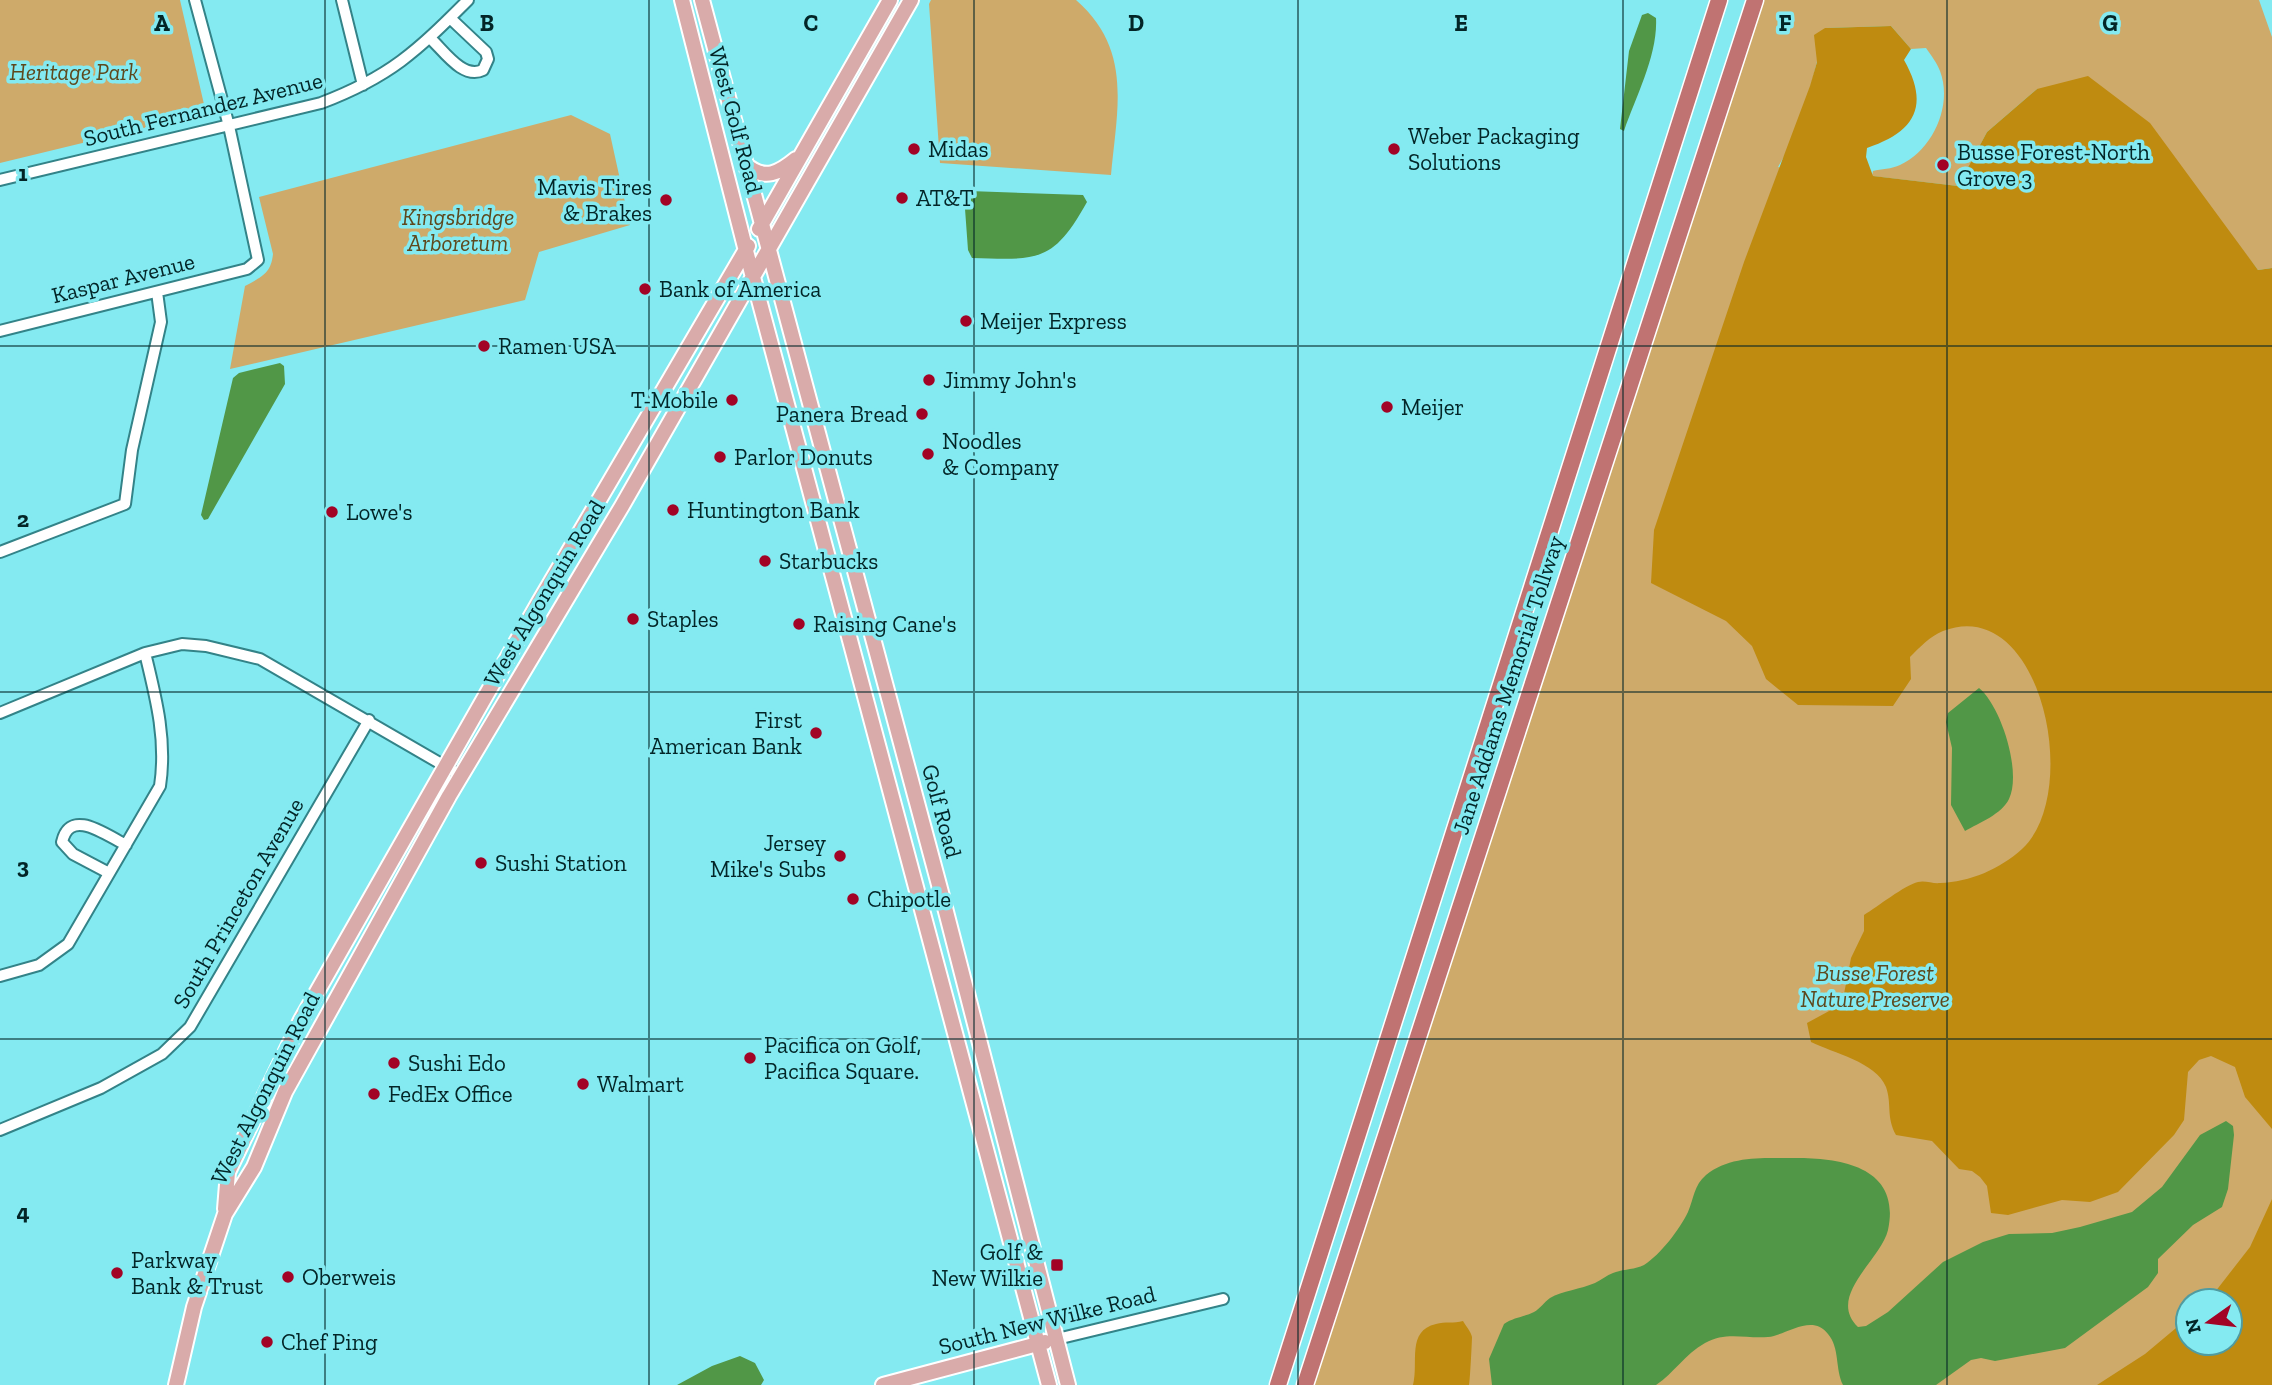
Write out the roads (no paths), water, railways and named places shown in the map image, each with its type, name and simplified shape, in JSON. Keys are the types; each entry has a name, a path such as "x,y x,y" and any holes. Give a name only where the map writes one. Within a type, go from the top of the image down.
{"highway":[{"name":"Jane Addams Memorial Tollway","path":"1278,1385 1720,0"},
{"name":"Jane Addams Memorial Tollway","path":"1305,1385 1755,0"}],"main road":[{"name":"West Golf Road","path":"682,0 746,251"},
{"name":"West Golf Road","path":"702,0 767,250"},
{"name":"West Algonquin Road","path":"225,1214 228,1172 301,1020 805,152 890,0"},
{"name":"West Algonquin Road","path":"176,1385 194,1307 225,1214 254,1167 285,1092 462,775 622,506 911,0"},
{"path":"746,165 753,171 771,175 780,172 805,152"},
{"name":"Golf Road","path":"767,250 942,896 1068,1385"},
{"name":"Golf Road","path":"746,251 1049,1385"},
{"name":"South New Wilke Road","path":"883,1385 919,1380 1057,1339"}],"street":[{"path":"195,0 229,126"},
{"path":"342,0 363,85"},
{"name":"South Fernandez Avenue","path":"0,180 321,103 363,85 407,60 468,0"},
{"path":"430,38 464,70 477,73 483,70 488,59 486,52 450,18"},
{"name":"Kaspar Avenue","path":"0,331 247,269 255,263 259,254 229,126"},
{"path":"0,552 125,504 132,450 161,322 157,292"},
{"path":"0,713 145,653 181,644 206,646 260,659 462,775"},
{"path":"0,976 39,965 68,944 160,786 164,758 160,718 145,653"},
{"name":"South Princeton Avenue","path":"0,1130 102,1088 162,1054 190,1027 369,720"},
{"path":"109,873 74,853 62,842 65,831 73,824 83,823 126,845"},
{"name":"South New Wilke Road","path":"1057,1339 1223,1299"}],"place":[{"name":"Midas","path":"914,149"},
{"name":"Weber Packaging Solutions","path":"1394,149"},
{"name":"Busse Forest-North Grove 3","path":"1943,165"},
{"name":"AT&T","path":"902,198"},
{"name":"Mavis Tires & Brakes","path":"666,200"},
{"name":"Bank of America","path":"645,289"},
{"name":"Meijer Express","path":"966,321"},
{"name":"Ramen USA","path":"484,346"},
{"name":"Jimmy John's","path":"929,380"},
{"name":"T-Mobile","path":"732,400"},
{"name":"Meijer","path":"1387,407"},
{"name":"Panera Bread","path":"922,414"},
{"name":"Noodles & Company","path":"928,454"},
{"name":"Parlor Donuts","path":"720,457"},
{"name":"Huntington Bank","path":"673,510"},
{"name":"Lowe's","path":"332,512"},
{"name":"Starbucks","path":"765,561"},
{"name":"Staples","path":"633,619"},
{"name":"Raising Cane's","path":"799,624"},
{"name":"First American Bank","path":"816,733"},
{"name":"Jersey Mike's Subs","path":"840,856"},
{"name":"Sushi Station","path":"481,863"},
{"name":"Chipotle","path":"853,899"},
{"name":"Pacifica on Golf, Pacifica Square.","path":"750,1058"},
{"name":"Sushi Edo","path":"394,1063"},
{"name":"Walmart","path":"583,1084"},
{"name":"FedEx Office","path":"374,1094"},
{"name":"Golf & New Wilkie","path":"1057,1265"},
{"name":"Parkway Bank & Trust","path":"117,1273"},
{"name":"Oberweis","path":"288,1277"},
{"name":"Chef Ping","path":"267,1342"}],"park label":[{"name":"Heritage Park","path":"74,72"},
{"name":"Kingsbridge Arboretum","path":"458,230"},
{"name":"Busse Forest Nature Preserve","path":"1875,986"}]}
